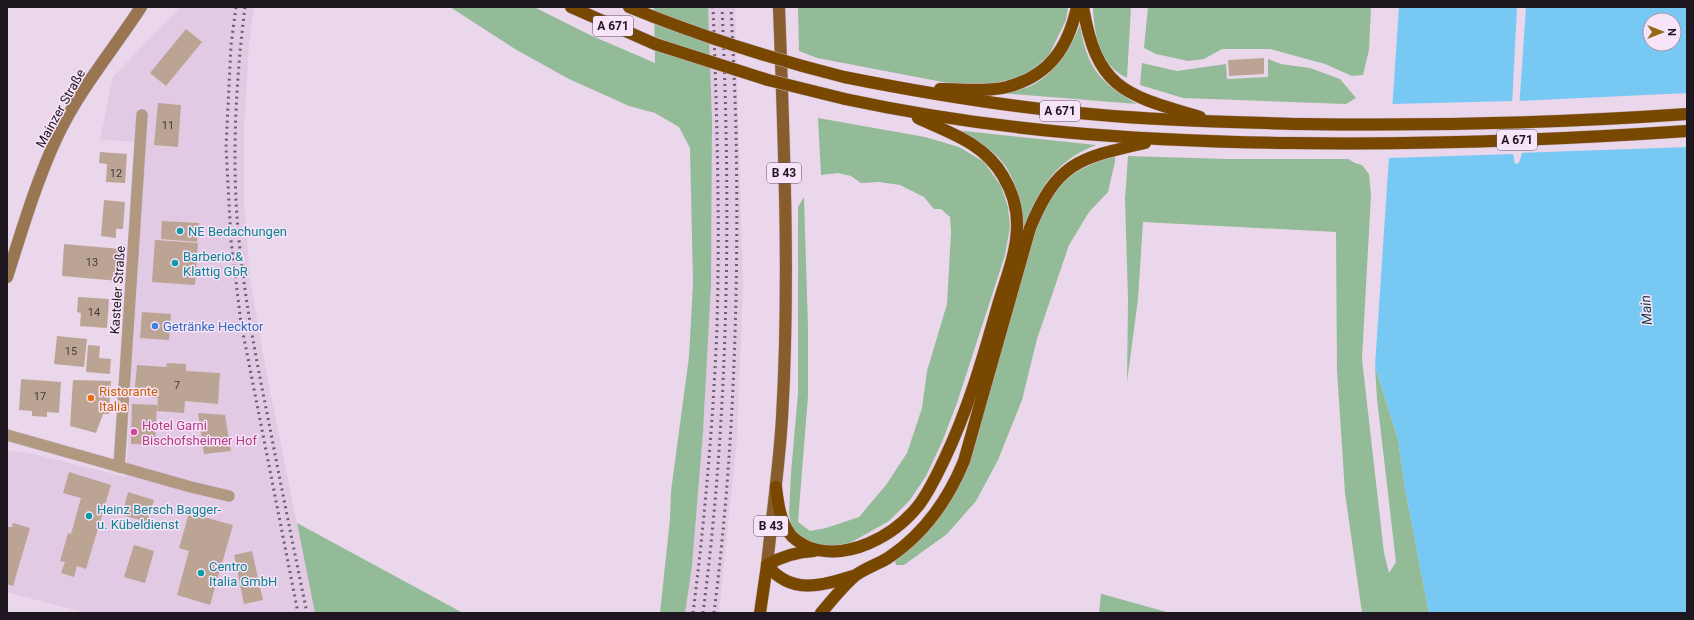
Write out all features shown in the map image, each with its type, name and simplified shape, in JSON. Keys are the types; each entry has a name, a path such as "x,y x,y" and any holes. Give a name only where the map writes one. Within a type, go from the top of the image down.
{"highway":[{"name":"A 671","path":"571,7 655,44 768,80 904,112 1041,131 1158,140 1346,144 1564,138 1687,132"},
{"name":"A 671","path":"629,7 737,47 844,77 906,89 1045,110 1152,119 1216,122 1347,124 1548,121 1687,114"},
{"path":"906,89 985,89 1007,87 1032,78 1049,66 1062,49 1073,27 1077,7"},
{"path":"1083,7 1087,29 1098,60 1110,78 1124,89 1143,99 1216,122"},
{"path":"904,112 975,145 991,159 1004,177 1014,202 1017,229 1016,242 974,386 951,445 927,492 915,509 900,524 876,540 848,549 803,552 789,555 778,558 767,565 776,576 789,583 804,585 827,584 857,575 888,558 916,536 939,508 957,478 964,461 1030,228 1040,204 1052,184 1070,167 1088,158 1103,152 1158,140"},
{"path":"776,487 779,513 790,536 802,544 819,551"},
{"name":"B 43","path":"760,613 767,565"},
{"path":"821,613 857,575"}],"main road":[{"name":"Mainzer Straße","path":"7,277 30,203 57,137 90,79 141,7"},
{"name":"B 43","path":"767,565 782,419 785,338 784,120 779,7"}],"street":[{"name":"Kasteler Straße","path":"119,467 142,115"},
{"path":"7,435 229,496"}],"shaded area":[{"path":"180,7 254,7 249,43 244,127 244,202 250,278 266,371 315,613 85,613 7,592 7,451 25,452 126,477 145,142 100,140 113,77"},
{"path":"708,7 735,7 743,287 737,438 719,613 685,613 692,566 703,432 711,286 712,120"}],"green space":[{"path":"450,7 534,7 590,35 655,63 654,7 708,7 712,120 711,286 703,432 692,566 685,613 660,613 670,519 671,491 689,357 693,283 690,148 679,127 655,113 629,106 569,79 515,49"},
{"path":"798,7 1068,7 1066,20 1049,55 1024,77 993,83 948,83 817,58 799,51"},
{"path":"1093,7 1131,7 1127,78 1110,66 1100,48 1095,28"},
{"path":"1148,7 1371,7 1369,50 1363,75 1352,76 1325,64 1270,49 1222,49 1204,59 1188,61 1156,54 1144,48"},
{"path":"1080,25 1087,53 1097,73 1113,89 1137,104 1001,93 1026,88 1044,77 1066,53"},
{"path":"1268,59 1281,64 1310,68 1340,79 1356,98 1346,104 1183,98 1140,85 1142,63 1177,71 1226,64 1227,79 1268,77"},
{"path":"818,118 925,137 959,147 984,162 1001,186 1008,207 1010,227 1005,255 957,403 942,442 926,476 910,500 889,521 850,543 834,546 815,545 801,540 792,529 789,513 798,393 798,207 804,197 808,328 808,396 798,522 810,531 826,528 859,517 886,485 907,453 922,408 927,371 947,304 951,232 950,217 941,209 934,209 924,197 900,185 879,182 861,183 851,176 838,173 821,175"},
{"path":"946,129 1096,145 1068,160 1048,180 1033,205 1021,233 1019,206 1014,182 1002,162 993,153 977,142 964,135"},
{"path":"1115,156 1108,192 1089,212 1069,245 1037,339 1022,400 998,460 976,501 947,534 904,565 896,565 895,560 921,538 945,510 964,474 1034,231 1042,215 1056,191 1073,174"},
{"path":"1128,156 1228,159 1348,159 1362,165 1369,174 1371,195 1362,359 1384,553 1389,573 1396,562 1377,399 1375,366 1398,439 1405,488 1429,613 1362,613 1345,493 1337,370 1336,232 1143,222 1138,299 1127,382 1128,299 1125,199"},
{"path":"297,523 463,613 315,613"},
{"path":"1102,594 1170,613 1099,613"}],"water":[{"name":"Main","path":"1399,7 1517,7 1512,105 1513,153 1515,164 1519,163 1522,153 1519,110 1526,7 1687,7 1687,613 1429,613 1405,488 1398,439 1375,366"}],"pier":[{"path":"1687,93 1687,147 1520,153 1518,101"},
{"path":"1514,101 1515,154 1388,158 1391,104"}],"building":[{"path":"186,29 202,42 166,86 150,73"},
{"path":"1264,58 1264,74 1229,76 1228,60"},
{"path":"158,103 181,105 178,147 154,145"},
{"path":"100,152 127,154 125,183 106,182 107,164 99,163"},
{"path":"104,200 125,202 123,229 116,229 116,238 101,236"},
{"name":"NE Bedachungen","path":"162,221 199,223 197,242 161,239"},
{"name":"Barberio & Klattig GbR","path":"155,240 198,243 195,285 152,282"},
{"path":"64,244 121,249 119,281 62,276"},
{"path":"78,297 109,299 107,328 80,326 81,313 77,312"},
{"name":"Getränke Hecktor","path":"142,312 171,314 169,340 140,338"},
{"path":"57,336 87,339 84,367 54,364"},
{"path":"88,345 100,346 99,358 111,359 110,374 86,372"},
{"path":"167,363 186,364 186,371 220,373 218,404 185,401 184,413 157,411 158,398 134,396 137,365 166,367"},
{"path":"21,379 61,382 59,413 47,412 47,417 32,416 32,411 19,410"},
{"name":"Ristorante Italia","path":"73,380 111,381 109,414 103,414 96,433 70,426"},
{"path":"132,404 157,405 155,445 131,444"},
{"path":"198,413 225,415 231,451 204,454"},
{"name":"Heinz Bersch Bagger- u. Kübeldienst","path":"69,472 111,485 86,569 77,566 74,577 61,573 65,562 60,561 68,533 71,534 81,498 63,493"},
{"path":"128,492 154,500 147,522 122,515"},
{"name":"Centro Italia GmbH","path":"189,513 233,525 210,605 177,595 189,551 179,548"},
{"path":"13,523 30,528 13,586 7,584 7,527 12,527"},
{"path":"134,545 154,551 145,583 124,577"},
{"path":"252,551 263,600 244,604 234,555"}],"railway":[{"path":"236,7 231,45 226,147 231,240 241,323 298,613"},
{"path":"245,7 235,128 235,177 238,229 248,312 258,368 307,613"},
{"path":"693,613 708,470 717,327 718,167 713,7"},
{"path":"703,613 712,538 718,462 726,310 727,235 725,83 722,7"},
{"path":"714,613 721,553 731,433 736,313 737,192 735,85 731,7"}],"place":[{"name":"NE Bedachungen","path":"180,231"},
{"name":"Barberio & Klattig GbR","path":"175,263"},
{"name":"Getränke Hecktor","path":"155,326"},
{"name":"Ristorante Italia","path":"91,398"},
{"name":"Hotel Garni Bischofsheimer Hof","path":"134,432"},
{"name":"Heinz Bersch Bagger- u. Kübeldienst","path":"89,516"},
{"name":"Centro Italia GmbH","path":"201,573"}]}
